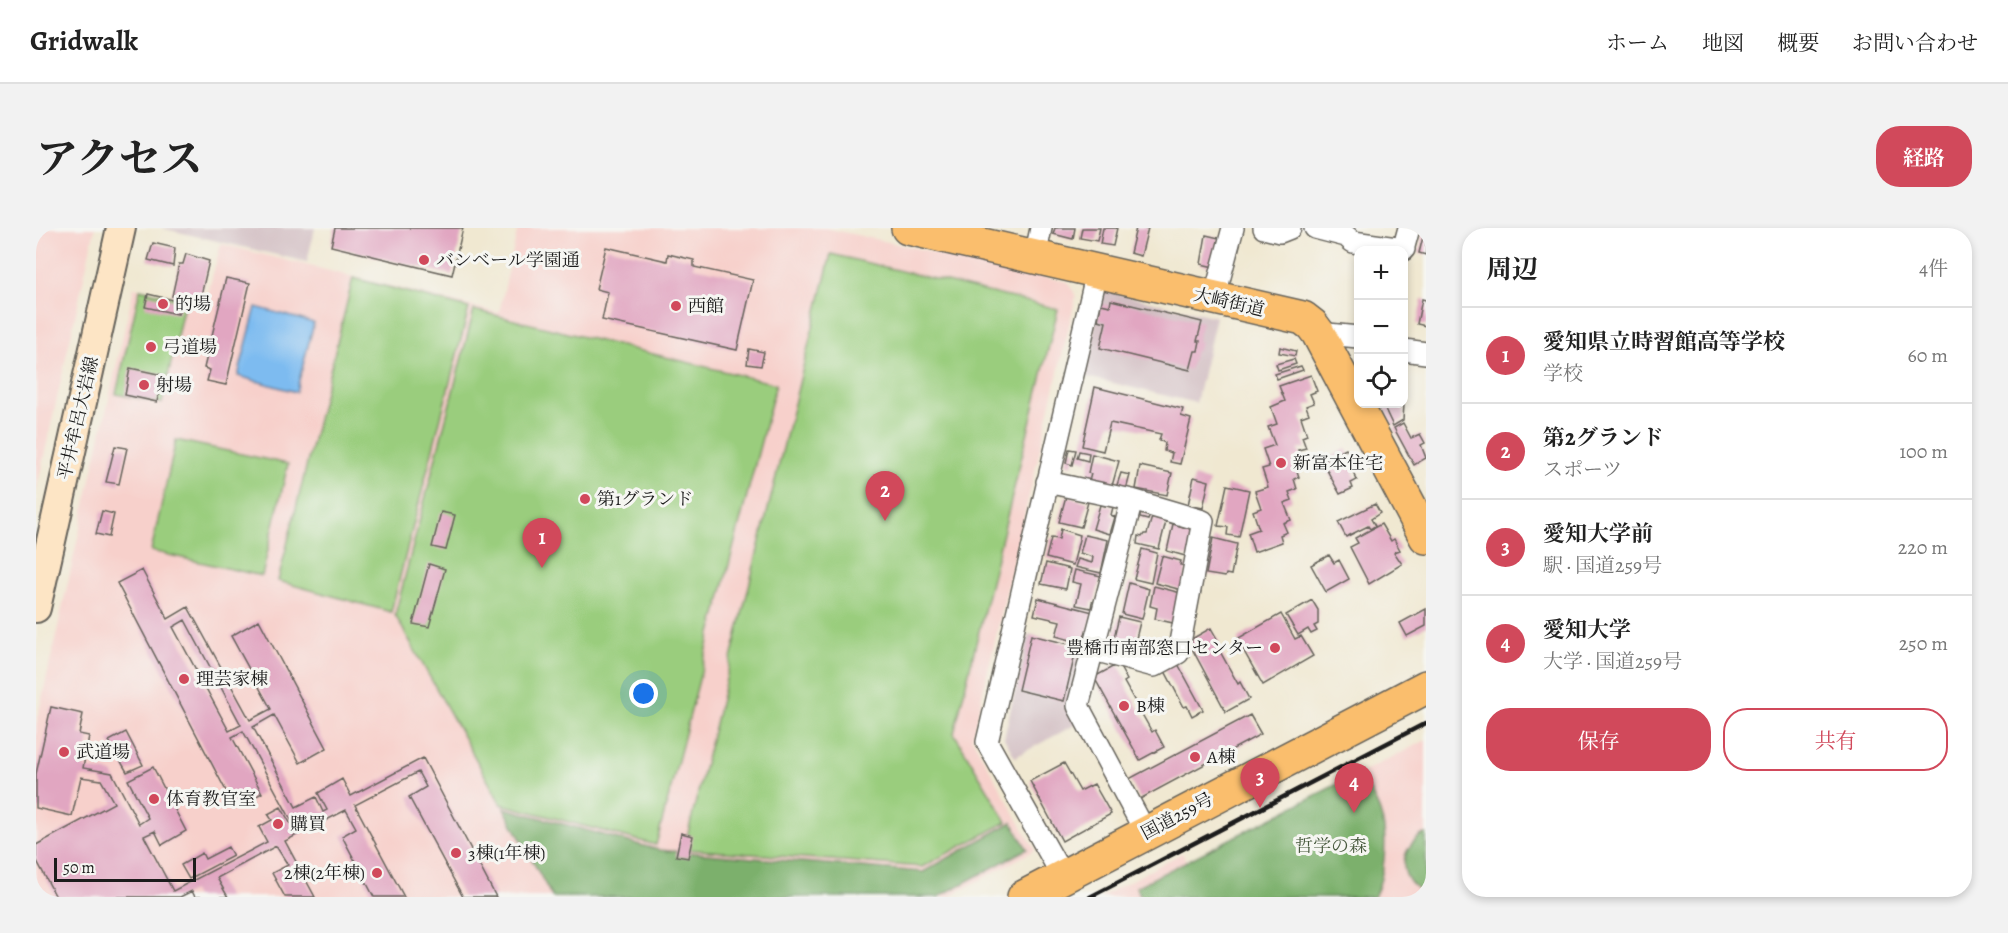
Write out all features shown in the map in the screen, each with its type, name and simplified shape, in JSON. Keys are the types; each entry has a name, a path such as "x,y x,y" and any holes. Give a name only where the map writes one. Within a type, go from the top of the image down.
{"main road":[{"name":"平井牟呂大岩線","path":"36,608 121,228"},
{"name":"大崎街道","path":"909,228 1038,243 1097,272 1303,318 1318,333 1426,537"},
{"name":"国道259号","path":"1024,897 1426,687"}],"street":[{"path":"1214,299 1233,228"},
{"path":"1264,228 1280,232 1290,228"},
{"path":"1315,228 1346,236 1353,242 1380,237 1397,246"},
{"path":"1405,246 1409,228"},
{"path":"1063,877 987,742 1097,272"},
{"path":"1318,333 1354,337"},
{"path":"1408,351 1426,353"},
{"path":"1047,482 1132,500 1203,521 1178,652 1154,666 1094,650"},
{"path":"1132,500 1078,706 1146,833"}],"shaded area":[{"path":"36,228 95,228 36,492"},
{"path":"161,228 315,228 307,262"},
{"path":"518,228 825,228 1068,282 1076,296 972,738 1035,850 948,897 36,897 36,725 134,287 205,303 221,244 499,313"},
{"path":"1103,290 1216,317 1196,403 1083,376"},
{"path":"1028,634 1086,648 1082,721 1015,757 1004,738"},
{"name":"哲学の森","path":"1426,740 1426,897 1101,897 1182,853 1187,861"}],"green space":[{"path":"831,254 1058,309 954,733 1007,822 922,867 684,849"},
{"path":"353,278 469,308 391,612 278,581"},
{"name":"弓道場","path":"140,289 185,300 162,403 116,394"},
{"name":"第1グランド","path":"474,310 776,384 656,845 501,804 395,615"},
{"path":"176,440 288,464 262,576 151,551"},
{"name":"哲学の森","path":"1359,773 1372,793 1383,824 1385,845 1383,868 1374,897 1141,897 1136,887"},
{"path":"504,808 659,850 923,872 1012,822 1027,849 938,897 552,897"},
{"path":"1426,834 1426,893 1416,888 1410,881 1404,865 1409,848"}],"water":[{"path":"256,307 314,323 296,392 238,376"}],"building":[{"name":"バンベール学園通","path":"335,228 463,228 452,275 331,246"},
{"path":"1055,228 1075,228 1073,239 1053,234"},
{"path":"1082,228 1100,228 1097,241 1080,238"},
{"path":"1103,228 1117,228 1113,246 1100,244"},
{"path":"1136,228 1148,228 1141,256 1130,253"},
{"path":"1426,229 1426,255 1419,253"},
{"path":"1206,235 1219,238 1214,267 1201,264"},
{"path":"153,243 175,248 173,266 148,260"},
{"name":"西館","path":"606,247 667,261 668,254 694,260 694,267 753,280 737,350 602,320 608,292 596,289"},
{"path":"186,254 209,261 200,300 172,296 179,264 183,264"},
{"path":"226,278 250,283 226,385 207,381 210,370 204,368"},
{"name":"的場","path":"148,294 181,302 178,314 145,307"},
{"path":"1422,299 1426,300 1426,326 1417,324"},
{"path":"1111,300 1202,322 1197,341 1200,341 1198,351 1195,351 1190,370 1100,348 1106,322 1098,320 1101,304 1110,306"},
{"path":"1280,347 1296,351 1295,356 1279,353"},
{"path":"749,349 764,352 761,366 747,364"},
{"path":"1294,359 1296,364 1278,370 1276,364"},
{"path":"1301,366 1303,370 1277,379 1275,374"},
{"name":"射場","path":"130,368 163,375 157,402 125,395"},
{"name":"新富本住宅","path":"1311,375 1317,391 1310,394 1314,403 1306,406 1309,414 1301,417 1307,435 1302,437 1306,448 1298,450 1301,456 1293,459 1299,477 1294,479 1297,489 1289,492 1292,500 1284,503 1291,520 1283,523 1287,532 1280,535 1282,542 1254,552 1248,533 1259,529 1253,511 1261,508 1255,491 1268,487 1262,469 1269,467 1263,449 1275,445 1268,427 1277,424 1271,407 1285,401 1279,386"},
{"path":"1095,387 1183,409 1181,416 1191,419 1180,464 1170,462 1172,453 1164,451 1165,443 1159,440 1161,434 1110,423 1103,451 1082,446"},
{"path":"1384,408 1404,408 1403,420 1393,426"},
{"path":"1403,423 1411,438 1420,434 1425,443 1421,445 1426,458 1414,465 1394,428"},
{"path":"115,446 127,448 119,484 106,482"},
{"path":"1069,449 1076,450 1072,465 1066,463"},
{"path":"1346,449 1357,469 1353,472 1357,480 1351,483 1353,488 1340,494 1322,461"},
{"path":"1079,451 1089,453 1088,461 1077,458"},
{"path":"1092,454 1119,461 1112,486 1089,481 1091,474 1088,473"},
{"path":"1140,466 1172,473 1167,495 1136,489"},
{"path":"1121,473 1130,475 1126,490 1116,488"},
{"path":"1194,477 1209,481 1203,508 1188,505"},
{"path":"1227,485 1249,490 1239,537 1227,535 1228,527 1218,526"},
{"path":"1066,496 1088,502 1081,527 1059,522"},
{"path":"1375,504 1380,513 1371,519 1375,526 1370,529 1368,526 1346,537 1338,522"},
{"path":"1100,505 1113,507 1111,515 1115,517 1110,534 1093,529"},
{"path":"102,511 114,514 109,537 96,534"},
{"path":"441,512 455,515 446,550 432,547"},
{"path":"1140,513 1150,515 1148,520 1140,518"},
{"path":"1152,517 1166,521 1159,549 1137,544 1138,536 1142,537 1147,534"},
{"path":"1173,524 1194,530 1189,557 1167,551"},
{"path":"1381,524 1391,541 1394,539 1400,550 1394,552 1402,564 1369,584 1350,547 1358,543 1355,538"},
{"path":"1061,529 1080,535 1073,565 1046,558 1051,538 1059,539"},
{"path":"1085,535 1108,540 1101,573 1075,567 1078,559 1092,563 1093,557 1080,553"},
{"path":"1213,538 1237,544 1231,575 1226,574 1225,577 1206,574"},
{"path":"1142,549 1157,553 1151,583 1134,579"},
{"path":"1329,555 1334,563 1339,560 1349,579 1326,592 1311,565"},
{"path":"1162,556 1181,561 1180,565 1187,566 1182,590 1155,583"},
{"path":"1046,563 1070,569 1066,589 1041,584"},
{"path":"429,564 445,569 429,627 413,624"},
{"path":"142,570 168,619 188,607 250,720 271,709 231,636 259,620 327,748 300,763 274,715 253,727 296,807 316,797 323,812 327,810 318,793 342,779 351,796 423,758 496,897 463,897 409,797 426,787 418,772 355,805 404,897 374,897 342,836 356,828 346,810 285,841 315,897 285,897 272,873 288,865 276,846 217,878 228,897 195,897 192,891 180,897 56,897 36,859 36,845 114,803 101,780 81,777 72,816 36,808 36,774 51,707 83,714 79,734 89,736 83,768 112,773 139,824 148,818 128,780 153,767 186,831 162,845 155,831 144,836 173,891 267,842 259,827 272,820 268,814 281,807 293,828 295,827 243,731 232,737 262,793 235,808 117,583","holes":["185,620 241,725 229,731 173,627"]},
{"path":"1075,570 1101,576 1091,608 1076,605 1081,584 1072,582"},
{"path":"1129,583 1149,589 1142,619 1122,614"},
{"path":"1154,586 1181,593 1173,623 1155,619 1157,608 1150,606"},
{"path":"1038,598 1093,612 1085,644 1056,636 1060,621 1034,615"},
{"path":"1312,600 1318,610 1318,624 1314,626 1317,631 1311,634 1308,629 1298,635 1286,615"},
{"path":"1426,609 1426,626 1407,636 1400,623"},
{"name":"豊橋市南部窓口センター","path":"1281,614 1295,639 1301,636 1313,656 1263,685 1237,639"},
{"path":"1119,617 1140,622 1133,651 1112,646"},
{"path":"1211,628 1220,644 1217,646 1249,699 1226,712 1188,641"},
{"path":"1031,635 1077,646 1064,701 1018,690"},
{"path":"1144,640 1157,643 1154,656 1140,652"},
{"path":"1177,662 1203,710 1192,716 1187,706 1184,707 1164,669"},
{"name":"B棟","path":"1118,664 1127,680 1124,682 1152,732 1155,730 1164,747 1140,760 1094,677"},
{"name":"A棟","path":"1250,715 1261,734 1140,799 1129,779"},
{"path":"126,732 143,765 127,772 109,741"},
{"path":"1064,763 1080,791 1094,784 1111,814 1062,841 1030,781"},
{"path":"681,833 693,836 688,858 676,856"},
{"path":"228,847 233,856 189,879 181,865 202,853 205,859"}],"railway":[{"path":"1090,897 1426,723"}],"place":[{"name":"バンベール学園通","path":"424,260"},
{"name":"的場","path":"163,304"},
{"name":"西館","path":"676,306"},
{"name":"弓道場","path":"151,347"},
{"name":"射場","path":"144,385"},
{"name":"新富本住宅","path":"1281,463"},
{"name":"第1グランド","path":"585,499"},
{"name":"第2グランド","path":"885,521"},
{"name":"愛知県立時習館高等学校","path":"542,568"},
{"name":"豊橋市南部窓口センター","path":"1275,648"},
{"name":"理芸家棟","path":"184,679"},
{"name":"B棟","path":"1124,706"},
{"name":"武道場","path":"64,752"},
{"name":"A棟","path":"1195,757"},
{"name":"体育教官室","path":"154,799"},
{"name":"愛知大学前","path":"1260,808"},
{"name":"愛知大学","path":"1354,813"},
{"name":"購買","path":"278,824"},
{"name":"3棟(1年棟)","path":"456,853"},
{"name":"2棟(2年棟)","path":"377,873"}]}
